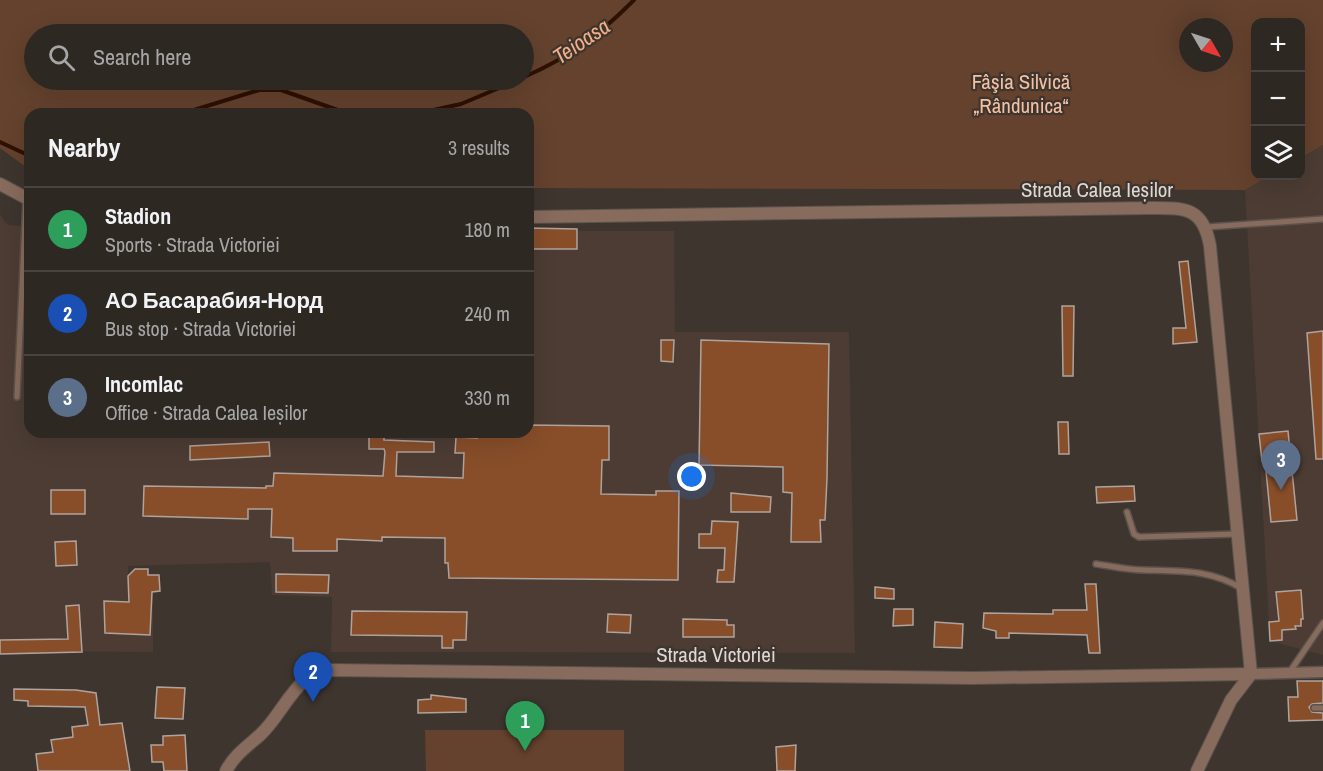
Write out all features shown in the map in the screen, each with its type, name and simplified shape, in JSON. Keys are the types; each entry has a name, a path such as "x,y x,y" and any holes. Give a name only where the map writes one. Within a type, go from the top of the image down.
{"street":[{"path":"0,184 24,197"},
{"name":"Strada Calea Ieșilor","path":"534,217 1180,208 1197,215 1207,227"},
{"path":"1197,771 1232,700 1251,674 1207,227"},
{"name":"Strada Victoriei","path":"226,771 247,744 260,735 273,721 299,685 308,677 327,670 973,678 1251,674"},
{"path":"1251,674 1323,672"}],"lane":[{"path":"1207,227 1323,219"},
{"path":"16,397 24,265"},
{"path":"1127,512 1134,534 1139,537 1239,534"},
{"path":"1096,564 1141,570 1192,570 1221,577 1244,590"},
{"path":"1289,673 1323,623"},
{"path":"1314,708 1323,708"}],"shaded area":[{"path":"1323,145 1323,655 1270,641 1245,190 1263,180 1305,180 1305,156"},
{"path":"0,215 8,225 24,226 24,438 534,438 534,231 674,231 675,332 849,332 855,653 331,652 332,597 272,595 270,562 128,566 128,593 153,592 153,652 0,651"}],"green space":[{"name":"Fâşia Silvică „Rândunica“","path":"0,0 1323,0 1323,145 1305,156 1305,18 1251,18 1251,180 1263,180 1245,190 534,188 534,108 24,108 24,166 0,148"},
{"path":"425,730 624,730 624,771 426,771"}],"building":[{"path":"534,228 577,229 577,249 534,249"},
{"path":"1188,261 1197,342 1173,344 1173,328 1186,328 1179,262"},
{"path":"1062,306 1074,306 1073,376 1063,376"},
{"path":"1323,331 1323,459 1316,459 1307,333"},
{"path":"661,340 674,340 673,362 661,361"},
{"path":"701,340 829,344 827,478 825,520 820,520 821,542 791,542 792,493 783,492 783,467 699,465"},
{"path":"1058,422 1068,422 1069,454 1059,454"},
{"path":"534,425 609,426 609,460 602,460 601,494 656,495 656,491 679,491 678,580 449,578 448,563 445,563 445,538 382,537 382,541 337,539 337,551 293,551 293,538 271,537 272,509 248,509 248,519 143,516 144,486 266,488 266,486 273,486 274,473 383,476 384,449 369,449 369,438 434,442 434,452 397,452 396,476 463,478 464,453 455,453 456,438 534,438"},
{"path":"1288,431 1297,520 1271,522 1265,461 1262,461 1259,434"},
{"path":"269,442 270,456 190,460 190,446"},
{"path":"1134,486 1135,501 1097,503 1096,487"},
{"path":"51,490 85,490 85,514 51,514"},
{"path":"731,493 771,497 770,512 731,512"},
{"path":"712,521 738,522 734,582 717,582 718,570 724,570 725,548 699,548 699,534 711,534"},
{"path":"76,541 77,565 56,566 55,542"},
{"path":"135,569 148,569 148,575 159,575 160,591 152,592 150,635 105,633 104,601 129,602 128,576"},
{"path":"276,574 329,575 328,593 276,592"},
{"path":"1085,584 1096,584 1100,653 1089,653 1087,635 1009,633 1009,638 996,638 996,631 983,628 984,613 1053,614 1053,610 1087,610"},
{"path":"875,587 894,589 894,599 875,598"},
{"path":"1301,590 1303,619 1301,619 1301,626 1295,626 1296,629 1282,630 1282,640 1270,641 1269,622 1279,621 1276,592"},
{"path":"79,605 82,652 0,654 0,640 68,639 66,606"},
{"path":"894,609 913,609 913,625 893,626"},
{"path":"352,611 467,612 466,640 453,640 453,648 442,648 442,636 351,635"},
{"path":"608,614 631,615 630,633 607,632"},
{"path":"683,619 727,620 727,625 734,625 734,637 683,637"},
{"path":"935,622 963,624 962,648 934,647"},
{"path":"1297,681 1323,681 1323,703 1312,704 1309,707 1312,712 1323,713 1323,720 1289,721 1288,697 1298,697"},
{"path":"157,687 185,688 183,719 155,718"},
{"path":"14,689 76,690 96,693 100,725 122,723 130,771 38,771 36,754 53,752 51,740 73,737 72,727 88,725 85,707 28,706 28,701 14,700"},
{"path":"431,695 466,699 466,712 418,713 418,700 431,699"},
{"path":"185,735 187,771 164,771 163,762 152,762 151,745 163,745 163,736"},
{"path":"796,745 795,771 777,771 776,747"}],"waterway":[{"name":"Teioasa","path":"534,72 583,44 609,24 634,0"},
{"name":"Teioasa","path":"200,108 259,90"},
{"name":"Teioasa","path":"259,90 281,90"},
{"name":"Teioasa","path":"281,90 332,108"},
{"name":"Teioasa","path":"443,108 461,104 494,90"},
{"name":"Teioasa","path":"0,142 24,153"}],"place":[{"name":"Incomlac","path":"1281,490"},
{"name":"АО Басарабия-Норд","path":"313,702"},
{"name":"Stadion","path":"525,751"}]}
